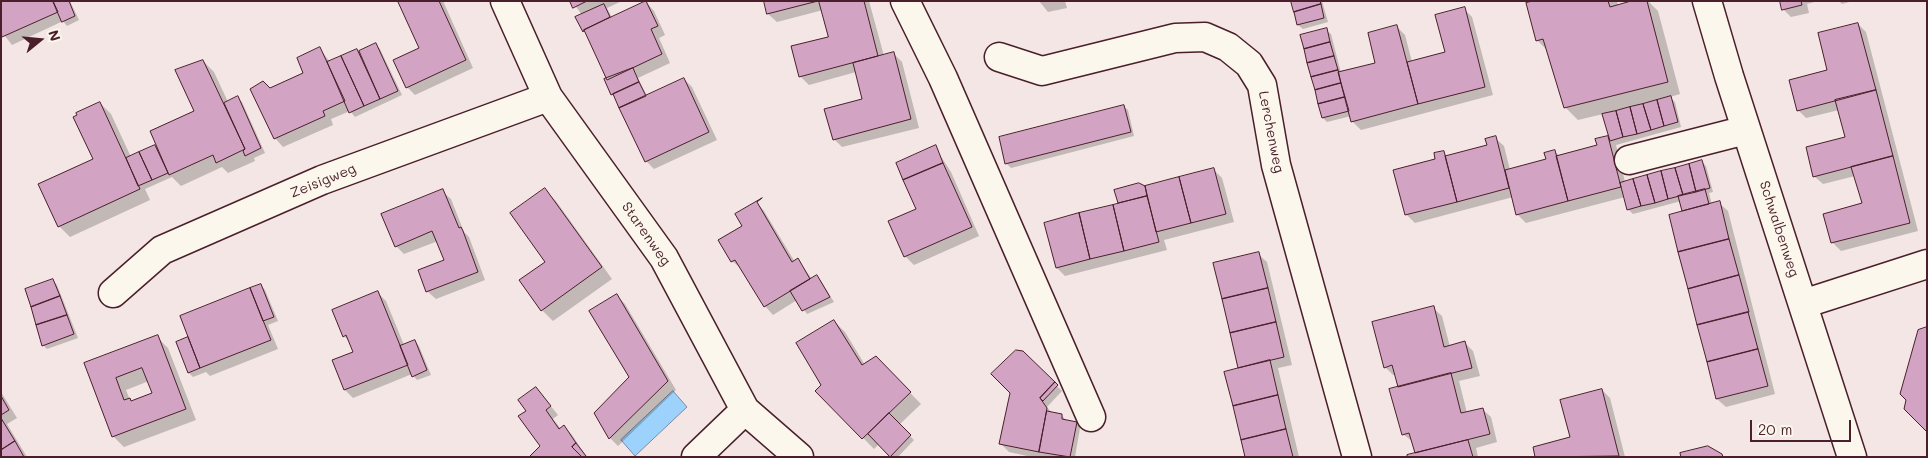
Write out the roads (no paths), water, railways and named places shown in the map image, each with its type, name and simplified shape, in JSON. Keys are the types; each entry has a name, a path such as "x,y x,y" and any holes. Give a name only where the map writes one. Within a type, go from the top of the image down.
{"street":[{"name":"Starenweg","path":"505,1 548,97 664,258 745,410 799,457"},
{"path":"905,1 943,78 1091,417"},
{"name":"Schwalbenweg","path":"1707,1 1746,130 1852,457"},
{"name":"Lerchenweg","path":"999,57 1042,71 1175,38 1205,37 1228,47 1249,64 1262,85 1276,165 1357,457"},
{"name":"Zeisigweg","path":"113,293 162,250 322,180 548,97"},
{"path":"1629,160 1746,130"},
{"path":"1803,304 1927,264"},
{"path":"696,457 745,410"}],"water":[{"path":"673,391 687,407 635,456 621,440"}]}
